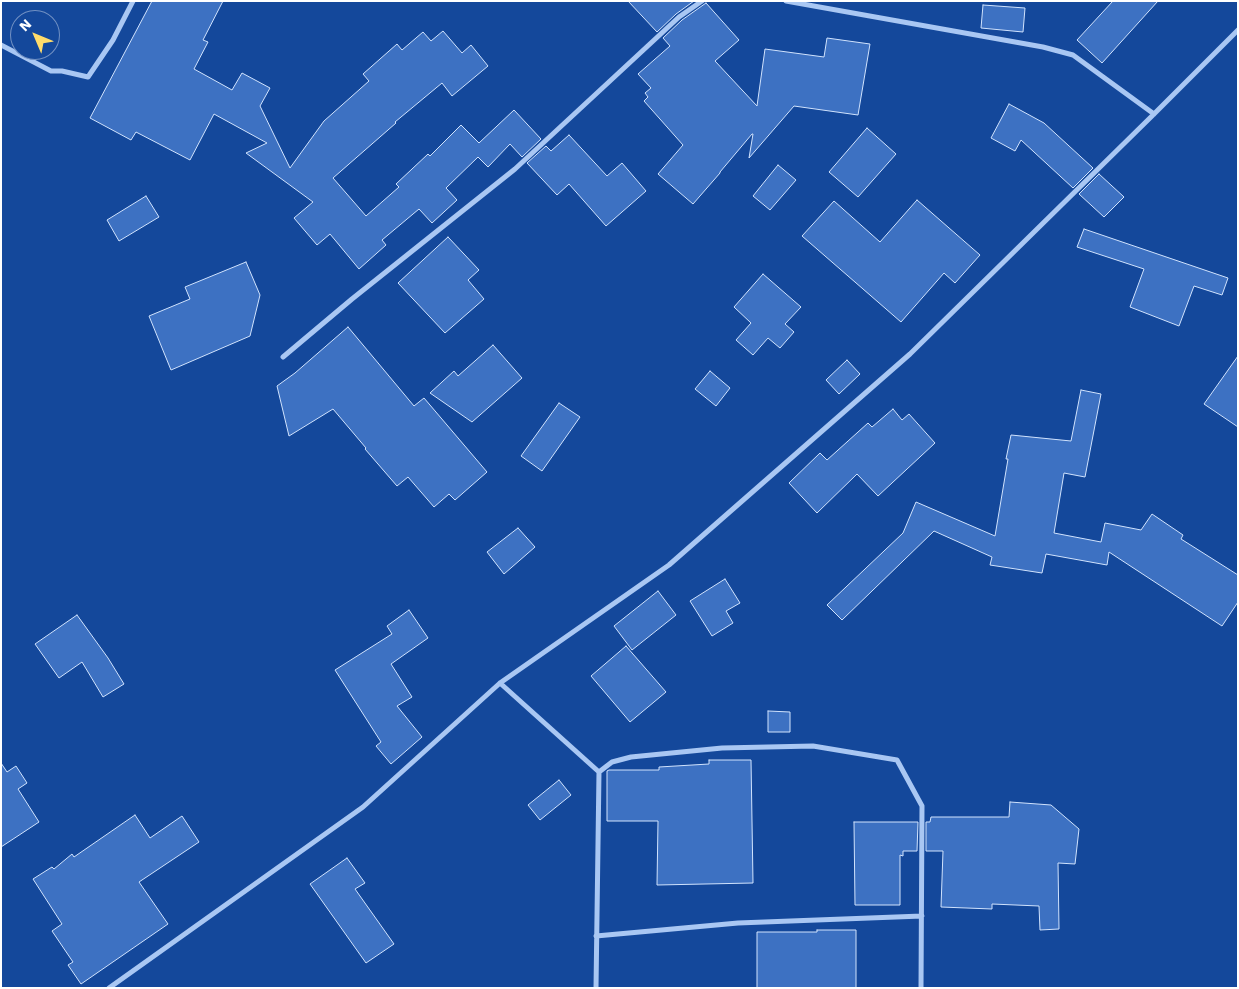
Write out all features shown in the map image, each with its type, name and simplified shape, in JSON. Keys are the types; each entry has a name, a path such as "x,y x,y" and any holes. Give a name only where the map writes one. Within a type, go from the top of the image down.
{"street":[{"path":"1,45 51,71 62,71 88,77 112,40 133,1"},
{"path":"283,357 352,298 515,169 679,17 702,1"},
{"path":"786,1 1042,47 1073,55 1154,114"},
{"path":"109,988 362,807 500,683 669,565 910,354 1238,30"},
{"path":"500,683 599,772 596,988"},
{"path":"599,772 612,762 631,757 722,748 813,746 897,760 922,806 921,988"},
{"path":"596,936 738,924 922,916"}],"building":[{"path":"152,1 223,1 203,40 208,42 194,69 232,90 242,73 270,88 260,106 290,168 324,121 369,81 363,74 397,44 402,50 423,32 431,41 443,31 462,53 471,45 488,66 452,96 442,83 333,178 366,216 399,187 396,184 428,154 430,156 461,125 479,143 514,110 541,139 522,157 510,144 488,167 478,157 446,188 457,200 432,223 419,209 382,240 386,245 359,269 330,234 317,245 294,218 313,202 246,153 267,143 214,114 190,160 136,132 131,140 90,118"},
{"path":"628,1 694,1 676,14 657,32"},
{"path":"1113,1 1158,1 1102,63 1077,40"},
{"path":"706,3 739,40 715,61 757,106 765,49 824,57 827,38 870,44 858,115 794,106 749,158 752,134 693,204 658,174 683,145 644,101 648,97 645,93 651,88 638,74 670,46 663,38 682,20"},
{"path":"983,5 1025,8 1023,32 981,28"},
{"path":"1009,104 1044,123 1093,168 1073,188 1021,140 1015,151 991,138"},
{"path":"867,128 896,154 858,197 829,172"},
{"path":"569,135 607,176 622,163 646,191 606,226 569,184 557,195 527,163 546,146 551,151"},
{"path":"778,165 796,180 770,210 753,196"},
{"path":"1099,174 1124,197 1104,217 1079,194"},
{"path":"146,196 159,217 119,241 107,220"},
{"path":"917,200 980,255 955,283 944,273 901,322 802,236 834,201 880,242"},
{"path":"1084,229 1228,278 1222,295 1194,286 1179,326 1130,307 1144,269 1077,247"},
{"path":"448,237 479,270 468,280 484,299 445,333 398,283"},
{"path":"246,262 260,295 250,336 171,370 149,316 190,299 185,287"},
{"path":"763,274 801,307 785,324 794,332 780,348 768,338 753,355 736,340 751,323 734,307"},
{"path":"348,327 414,406 424,398 487,472 455,500 449,494 434,507 408,477 397,486 333,409 289,436 277,386 295,373"},
{"path":"493,345 522,378 472,422 430,393 454,371 458,376"},
{"path":"1238,356 1238,427 1204,404"},
{"path":"847,360 860,374 839,394 826,380"},
{"path":"710,371 730,388 716,406 695,389"},
{"path":"1081,390 1101,394 1085,477 1064,473 1054,533 1101,542 1105,523 1141,530 1152,514 1183,535 1181,539 1238,575 1238,602 1222,626 1109,552 1107,565 1046,554 1042,573 990,565 992,557 934,531 842,620 827,605 903,533 916,502 995,536 1011,435 1071,441"},
{"path":"559,403 580,417 542,471 521,456"},
{"path":"893,409 902,420 909,414 935,443 878,496 857,474 817,513 789,483 820,453 827,460 868,423 872,427"},
{"path":"518,528 535,547 504,574 487,552"},
{"path":"725,579 740,603 726,611 733,623 712,636 690,601"},
{"path":"658,591 676,615 632,650 614,626"},
{"path":"409,610 428,638 391,664 412,697 397,706 422,737 391,764 376,746 381,742 335,670 392,634 387,626"},
{"path":"77,615 124,684 103,697 82,662 59,678 35,644"},
{"path":"626,646 666,692 630,722 591,676"},
{"path":"768,711 790,712 790,732 768,732"},
{"path":"709,760 751,760 753,883 657,885 658,821 607,821 607,771 659,770 659,767 709,764"},
{"path":"1,763 7,772 16,766 27,783 18,789 39,822 1,847"},
{"path":"559,780 571,795 540,820 528,805"},
{"path":"1010,802 1051,805 1079,829 1075,864 1058,863 1059,929 1040,930 1039,906 992,904 992,909 941,907 943,851 926,851 926,822 930,822 931,817 1009,817"},
{"path":"135,815 150,838 182,816 199,842 139,882 168,924 81,984 68,965 73,962 52,931 62,924 33,879 52,867 54,869 72,854 74,857"},
{"path":"854,822 918,822 917,851 903,851 903,856 900,855 900,905 855,905"},
{"path":"347,858 365,883 355,889 394,944 366,963 310,884"},
{"path":"817,930 856,930 856,988 757,988 757,932 817,932"}]}
